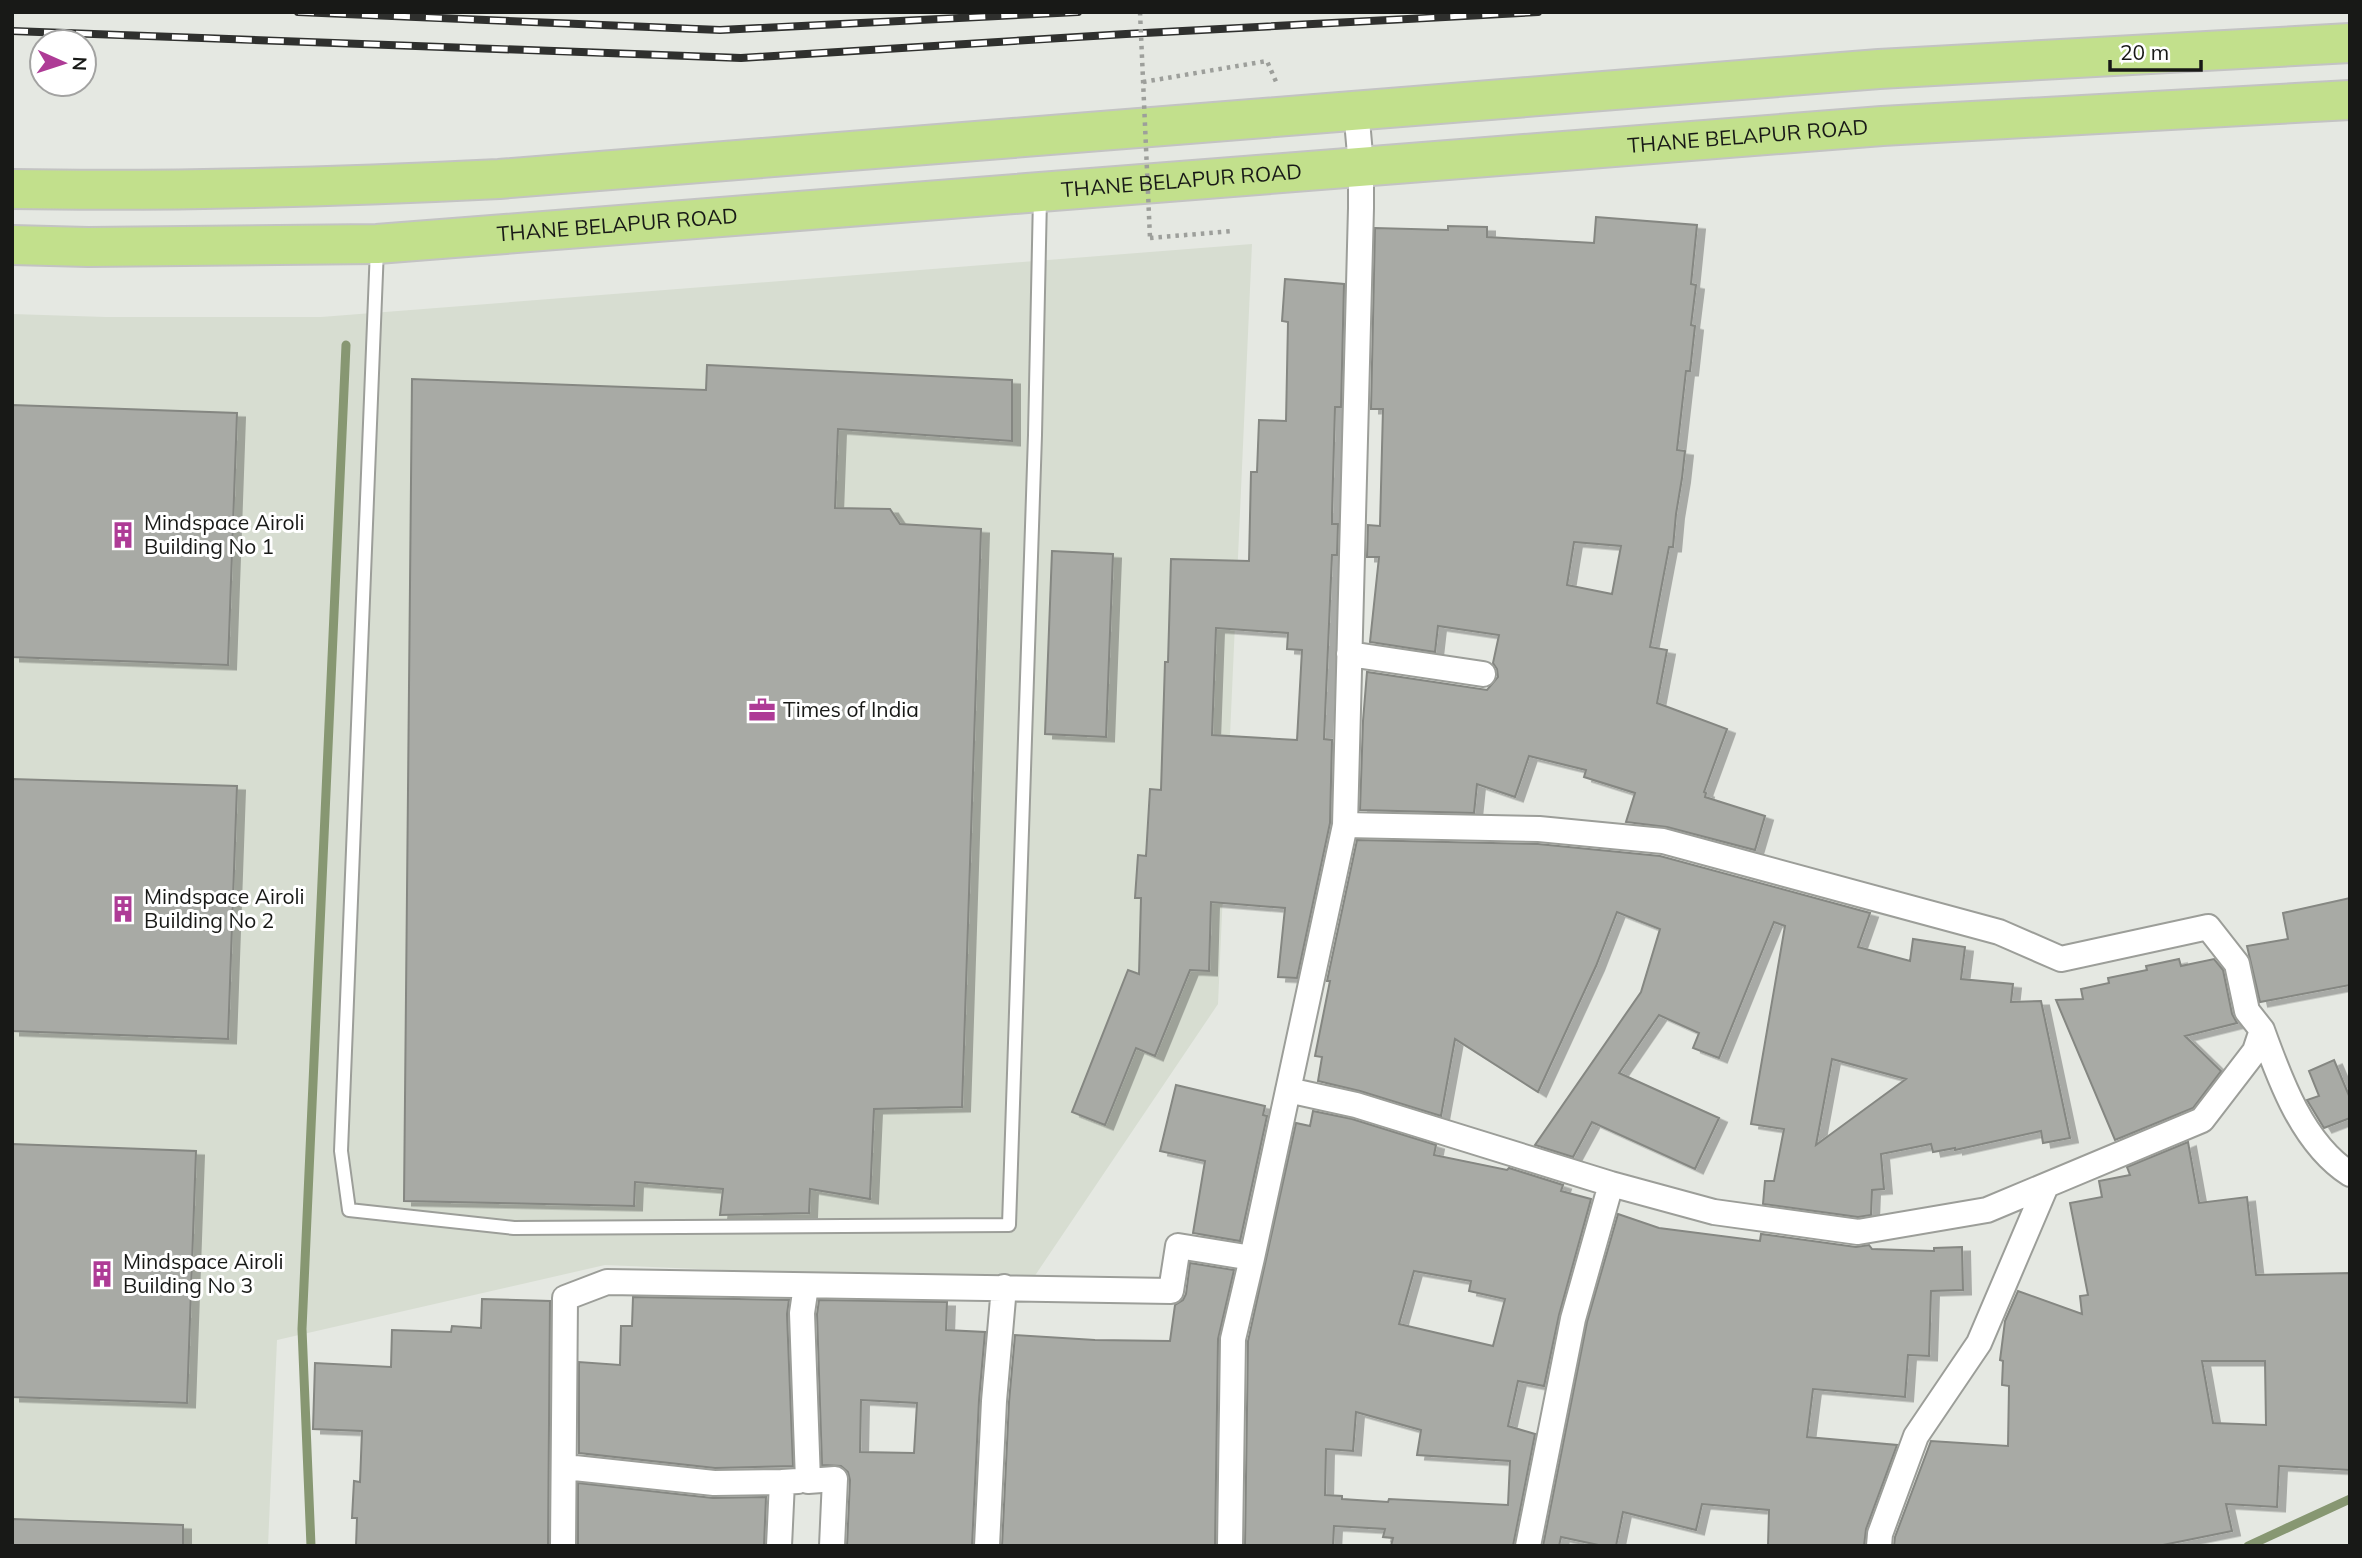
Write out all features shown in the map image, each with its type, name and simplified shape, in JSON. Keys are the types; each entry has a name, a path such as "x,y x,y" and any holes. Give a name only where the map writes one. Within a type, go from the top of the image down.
{"main road":[{"path":"12,189 328,187 499,179 1879,69 2350,43"},
{"name":"THANE BELAPUR ROAD","path":"12,245 88,247 377,244 1882,126 2350,100"}],"street":[{"path":"1230,1546 1233,1339 1345,825 1361,166 1356,109"},
{"path":"1349,654 1483,674"},
{"path":"1345,825 1539,829 1663,841 1999,932 2061,959 2208,927 2237,964 2247,1011 2262,1030 2282,1087 2306,1127 2337,1166 2350,1174"},
{"path":"1288,1090 1356,1105 1611,1184 1714,1212 1858,1232 1986,1210 2202,1120 2255,1051 2262,1030"},
{"path":"1528,1546 1573,1320 1611,1184"},
{"path":"1879,1546 1880,1534 1916,1436 1979,1343 2046,1186"},
{"path":"563,1546 565,1298 607,1282 1171,1291 1178,1246 1252,1258"},
{"path":"806,1286 802,1313 808,1480"},
{"path":"987,1546 994,1401 1004,1287"},
{"path":"565,1467 714,1483 835,1479 832,1546"},
{"path":"779,1546 782,1482"}],"lane":[{"path":"377,244 341,1151 349,1210 514,1228 1009,1225 1035,435 1040,193"}],"path":[{"path":"1140,12 1150,238 1233,231"},
{"path":"1143,82 1266,61"}],"shaded area":[{"path":"1252,244 1218,1004 1030,1283 605,1265 277,1340 268,1546 12,1546 12,314 321,317"}],"building":[{"path":"1596,217 1697,225 1691,284 1696,285 1691,325 1695,326 1690,371 1686,371 1677,450 1685,451 1682,478 1673,547 1669,547 1650,647 1667,650 1657,703 1727,729 1704,792 1705,797 1765,816 1755,850 1667,827 1626,822 1635,793 1584,777 1586,770 1529,756 1515,797 1477,784 1474,813 1360,810 1367,672 1487,690 1498,677 1493,663 1499,635 1438,626 1435,652 1370,642 1379,557 1367,557 1368,525 1380,526 1383,409 1371,409 1375,228 1448,230 1448,226 1487,227 1487,237 1594,243","holes":["1574,542 1621,546 1612,594 1567,585"]},
{"path":"1285,279 1344,284 1341,407 1335,407 1332,514 1332,524 1338,524 1337,555 1332,555 1324,739 1332,740 1330,823 1297,978 1278,977 1285,908 1211,902 1209,971 1190,970 1155,1056 1136,1048 1105,1125 1072,1112 1128,970 1139,974 1141,898 1135,898 1138,855 1146,856 1150,789 1161,790 1171,559 1249,561 1251,472 1257,472 1259,420 1286,421 1288,322 1282,321","holes":["1216,628 1288,633 1287,649 1302,650 1297,740 1212,735"]},
{"path":"707,365 1012,380 1012,441 838,429 835,508 890,509 900,524 981,529 962,1107 874,1109 870,1199 810,1189 809,1213 720,1215 723,1189 635,1182 634,1206 404,1201 412,379 706,390"},
{"name":"Mindspace Airoli Building No 1","path":"12,405 237,413 228,665 12,657"},
{"path":"1052,551 1113,554 1106,737 1045,734"},
{"name":"Mindspace Airoli Building No 2","path":"12,779 237,786 228,1039 12,1031"},
{"path":"1357,840 1538,844 1660,856 1870,913 1858,947 1910,961 1913,939 1965,947 1961,979 2013,984 2011,1002 2041,1001 2070,1138 2043,1143 2041,1131 1955,1150 1933,1152 1931,1144 1881,1154 1884,1189 1872,1190 1871,1215 1858,1217 1763,1204 1765,1181 1774,1181 1784,1129 1751,1124 1785,926 1774,922 1719,1058 1693,1048 1699,1033 1659,1015 1619,1073 1719,1118 1695,1169 1592,1122 1573,1157 1535,1145 1641,992 1660,929 1617,912 1596,966 1538,1092 1455,1039 1441,1116 1318,1081 1322,1057 1315,1056 1330,981 1327,981","holes":["1832,1059 1906,1079 1816,1145"]},
{"path":"2350,898 2350,985 2260,1002 2247,946 2288,939 2283,913"},
{"path":"2179,959 2181,966 2214,959 2223,970 2232,1014 2237,1023 2185,1036 2221,1071 2193,1108 2115,1140 2056,1000 2083,999 2081,989 2109,983 2108,978 2147,970 2146,966"},
{"path":"2334,1060 2350,1098 2350,1118 2324,1128 2307,1100 2319,1096 2309,1071"},
{"path":"1176,1085 1265,1106 1263,1115 1267,1116 1240,1241 1193,1233 1205,1161 1160,1151"},
{"path":"1313,1111 1352,1119 1436,1145 1434,1155 1507,1170 1509,1168 1563,1185 1561,1191 1591,1199 1559,1315 1544,1386 1518,1381 1508,1426 1535,1434 1513,1546 1391,1546 1393,1538 1383,1537 1385,1529 1334,1526 1333,1546 1245,1546 1248,1341 1296,1123 1310,1126","holes":["1414,1271 1471,1281 1469,1291 1505,1299 1493,1346 1399,1324","1356,1412 1421,1430 1417,1455 1510,1461 1508,1505 1389,1499 1388,1502 1325,1495 1326,1449 1353,1451"]},
{"path":"2188,1142 2199,1203 2247,1197 2256,1275 2350,1273 2350,1470 2279,1466 2277,1507 2226,1504 2232,1531 2158,1546 1894,1546 1931,1441 2008,1446 2009,1386 2002,1385 2003,1361 2000,1360 2005,1321 2018,1291 2082,1314 2080,1296 2088,1295 2070,1203 2102,1197 2099,1181 2130,1175 2127,1167","holes":["2202,1361 2265,1361 2266,1425 2213,1423"]},
{"name":"Mindspace Airoli Building No 3","path":"12,1144 196,1151 187,1403 12,1397"},
{"path":"1618,1214 1659,1228 1760,1241 1761,1234 1856,1247 1869,1245 1872,1249 1934,1251 1934,1248 1962,1247 1963,1290 1931,1291 1929,1356 1908,1355 1905,1397 1813,1389 1807,1437 1897,1445 1866,1529 1864,1546 1768,1546 1769,1510 1702,1504 1696,1530 1623,1512 1616,1546 1561,1537 1559,1546 1543,1546 1587,1322"},
{"path":"1190,1263 1234,1270 1218,1339 1215,1546 1002,1546 1015,1335 1170,1341 1175,1305 1183,1300 1186,1294"},
{"path":"633,1297 789,1300 787,1314 793,1466 715,1468 579,1453 579,1362 620,1365 621,1326 632,1326"},
{"path":"482,1299 550,1301 548,1546 356,1546 357,1518 352,1518 354,1481 360,1482 362,1431 313,1429 315,1363 391,1367 392,1330 451,1332 452,1326 481,1328"},
{"path":"819,1300 947,1302 946,1330 985,1332 972,1546 847,1546 850,1480 848,1472 841,1466 822,1465 817,1314","holes":["861,1400 917,1403 914,1453 860,1452"]},
{"path":"578,1483 713,1498 766,1497 764,1546 578,1546"},
{"path":"12,1519 183,1525 183,1546 12,1546"}],"waterway":[{"path":"311,1546 302,1329 346,345"},
{"path":"2248,1546 2350,1499"}],"railway":[{"path":"298,12 720,30 1078,12"},
{"path":"12,31 741,58 1538,12"}],"place":[{"name":"Mindspace Airoli Building No 1","path":"123,535"},
{"name":"Times of India","path":"762,710"},
{"name":"Mindspace Airoli Building No 2","path":"123,909"},
{"name":"Mindspace Airoli Building No 3","path":"102,1274"}]}
